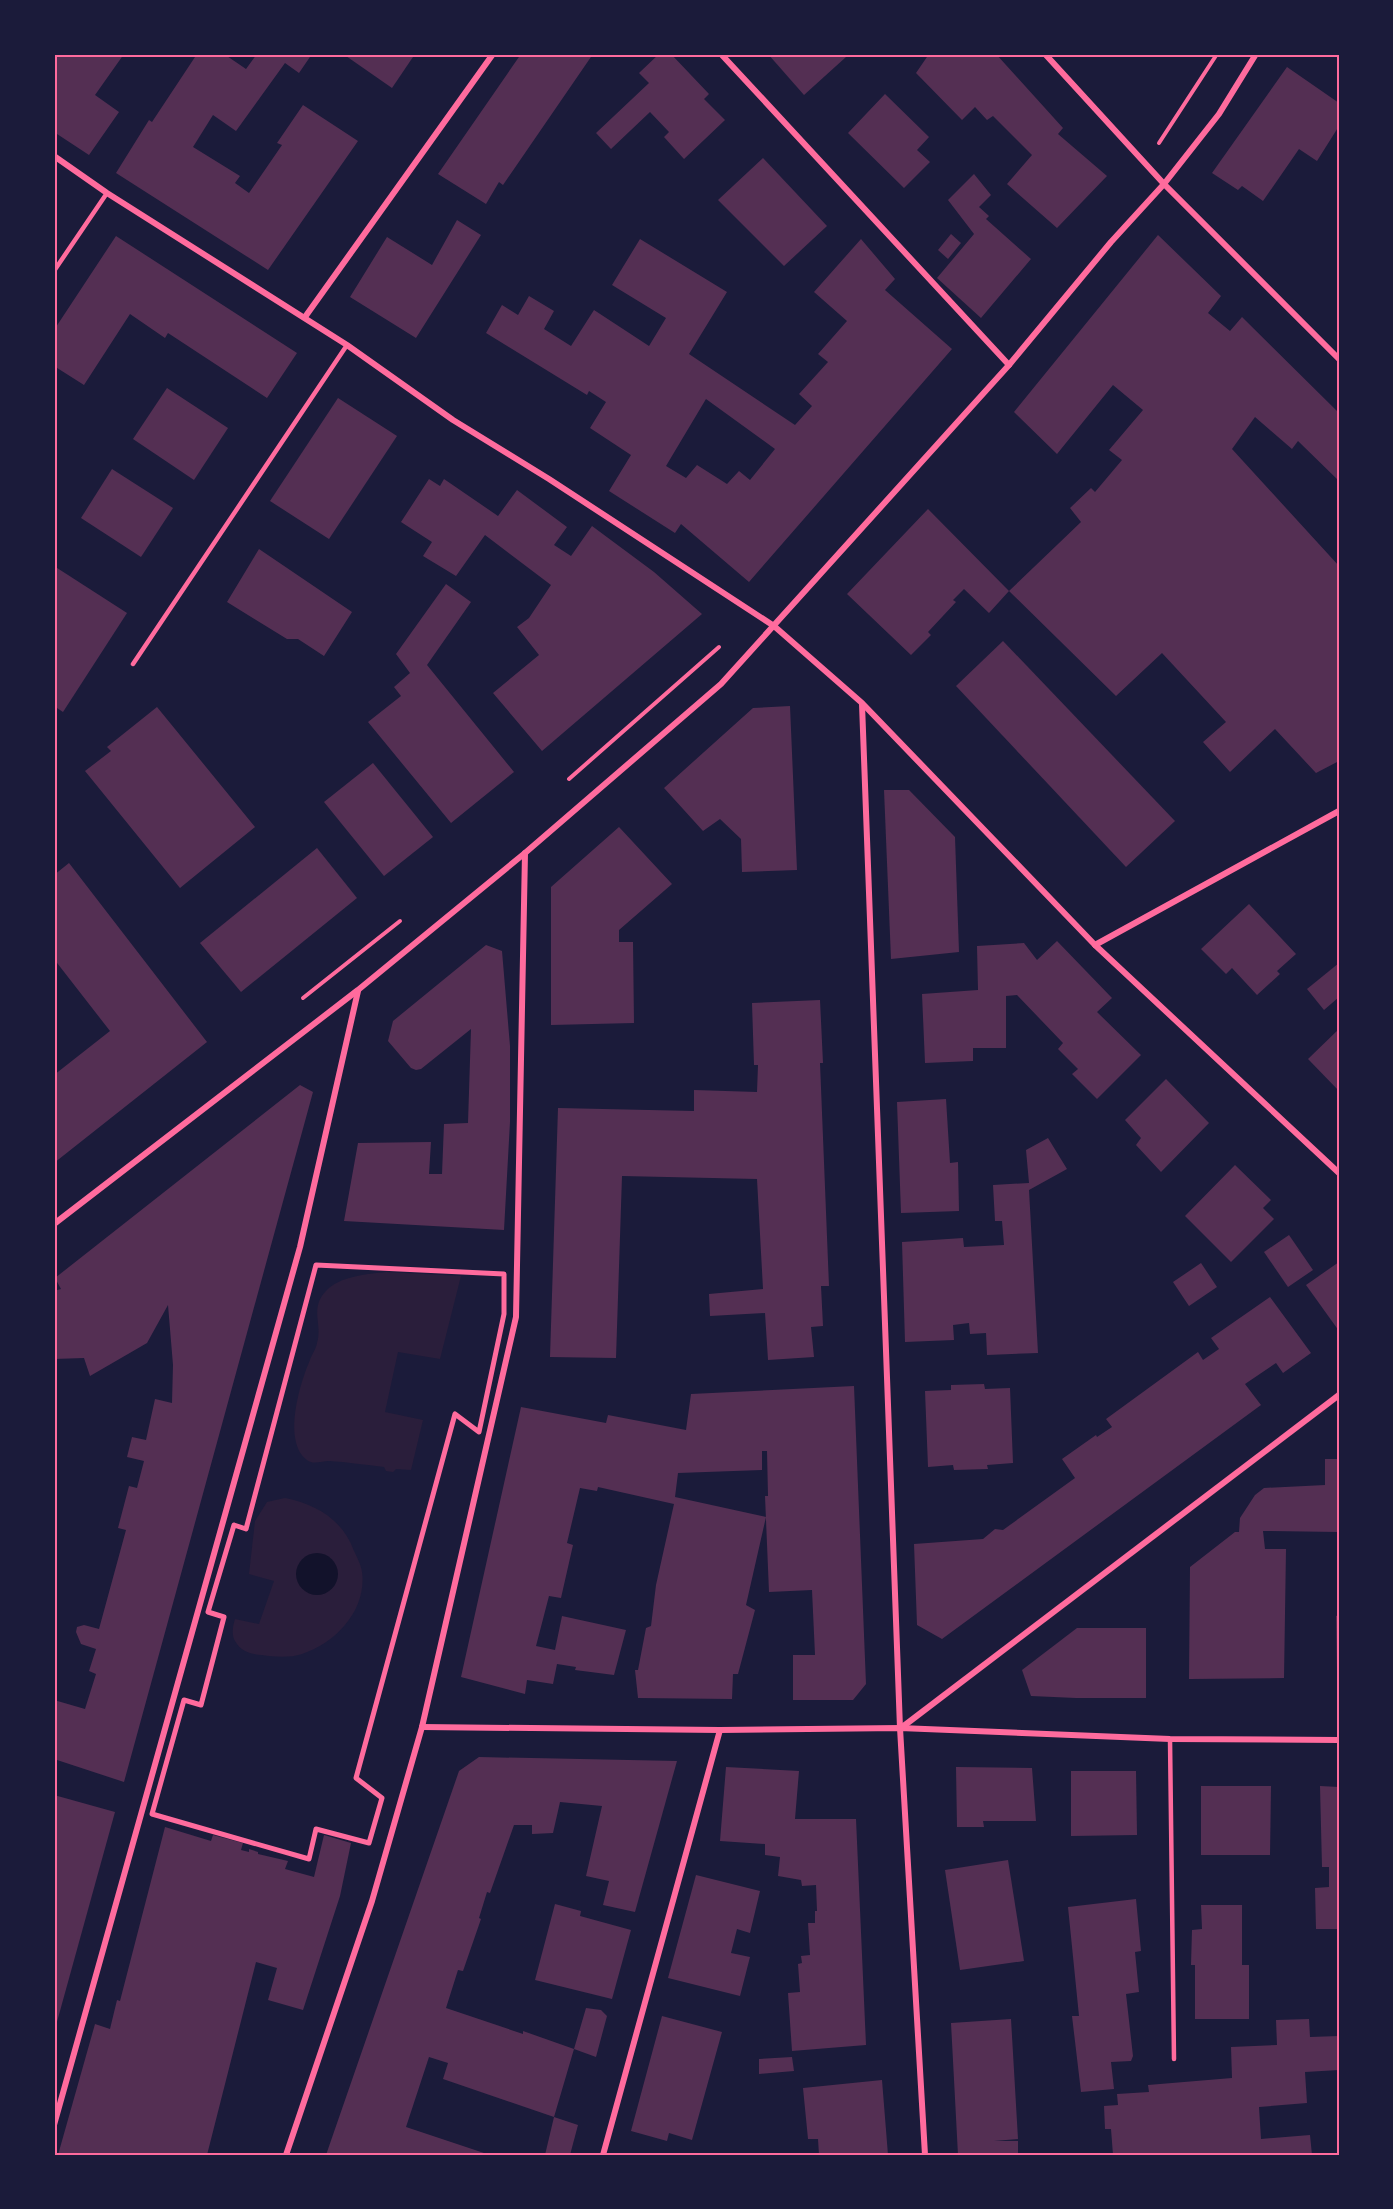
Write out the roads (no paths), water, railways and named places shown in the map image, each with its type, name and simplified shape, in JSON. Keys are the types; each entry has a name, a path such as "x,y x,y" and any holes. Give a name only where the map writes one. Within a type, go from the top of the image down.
{"street":[{"path":"304,317 493,54"},
{"path":"721,54 1009,365"},
{"path":"1045,54 1164,184 1339,359"},
{"path":"54,1224 358,990 525,853 721,684 1009,365 1111,242 1164,184 1219,114 1256,54"},
{"path":"54,156 107,193 347,345 453,420 549,479 774,626 862,703 1095,945 1339,1173"},
{"path":"862,703 900,1728 925,2155"},
{"path":"1095,945 1339,811"},
{"path":"286,2155 372,1901 422,1727 516,1317 525,853"},
{"path":"54,2125 300,1247 358,990"},
{"path":"316,1264 504,1274 504,1314 479,1432 455,1414 356,1778 382,1798 369,1843 316,1829 309,1858 152,1814 184,1700 201,1705 201,1702 224,1617 208,1612 234,1526 246,1529 316,1264"},
{"path":"900,1728 1339,1395"},
{"path":"422,1727 720,1730 900,1728 1170,1739 1339,1740"},
{"path":"603,2155 720,1730"}],"lane":[{"path":"54,271 107,193"},
{"path":"133,664 347,345"},
{"path":"1170,1739 1174,2059"}]}
